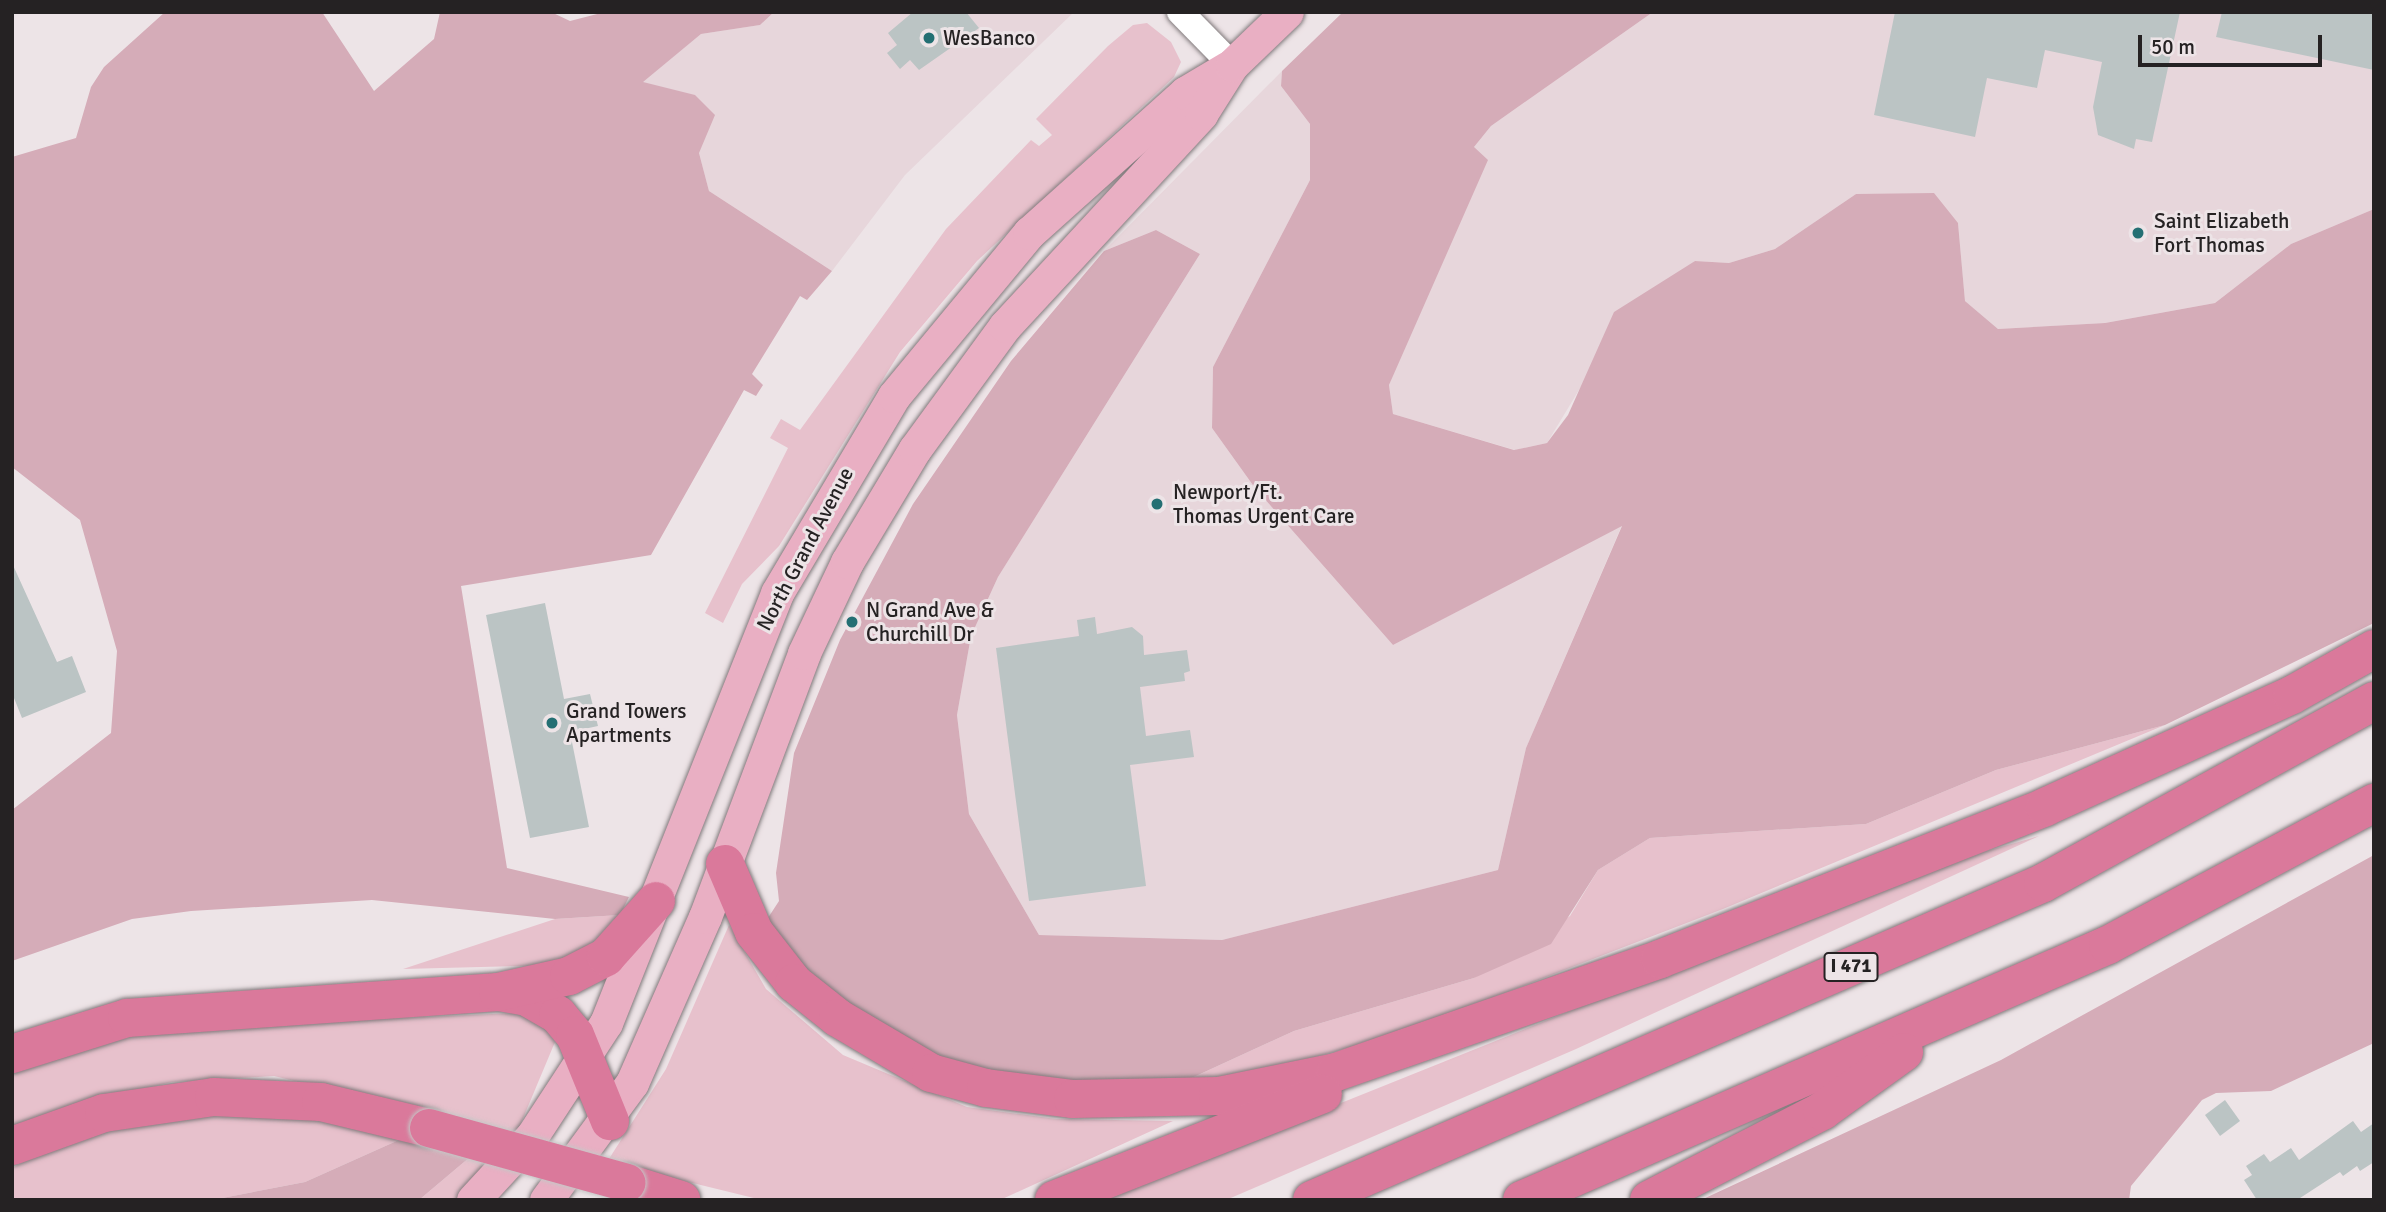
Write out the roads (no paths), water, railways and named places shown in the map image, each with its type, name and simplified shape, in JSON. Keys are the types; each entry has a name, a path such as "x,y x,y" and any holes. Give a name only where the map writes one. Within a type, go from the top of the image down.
{"highway":[{"path":"725,864 754,932 794,983 838,1018 931,1073 986,1088 1073,1099 1219,1096 1336,1072 1660,959 2045,807 2292,695 2374,649"},
{"name":"I 471","path":"1312,1200 2043,883 2374,701"},
{"path":"1522,1200 2108,945 2374,803"},
{"path":"12,1054 65,1033 138,1017 498,992 589,968 656,901"},
{"path":"498,992 527,998 558,1015 585,1059 610,1121"},
{"path":"1649,1200 1822,1111 1966,1008"},
{"path":"1054,1200 1346,1085 1461,1030"},
{"path":"12,1146 104,1113 214,1097 321,1102 429,1128 681,1200"}],"main road":[{"name":"North Grand Avenue","path":"472,1200 532,1136 585,1059 656,901 777,593 894,396 1029,233 1185,93 1232,65 1287,12"},
{"name":"North Grand Avenue","path":"546,1200 610,1121 725,864 804,653 847,562 915,449 1005,326 1201,114 1232,65"}],"street":[{"path":"1180,12 1232,65"}],"place":[{"name":"WesBanco","path":"929,38"},
{"name":"Saint Elizabeth Fort Thomas","path":"2138,233"},
{"name":"Newport/Ft. Thomas Urgent Care","path":"1157,504"},
{"name":"N Grand Ave & Churchill Dr","path":"852,622"},
{"name":"Grand Towers Apartments","path":"552,723"}]}
